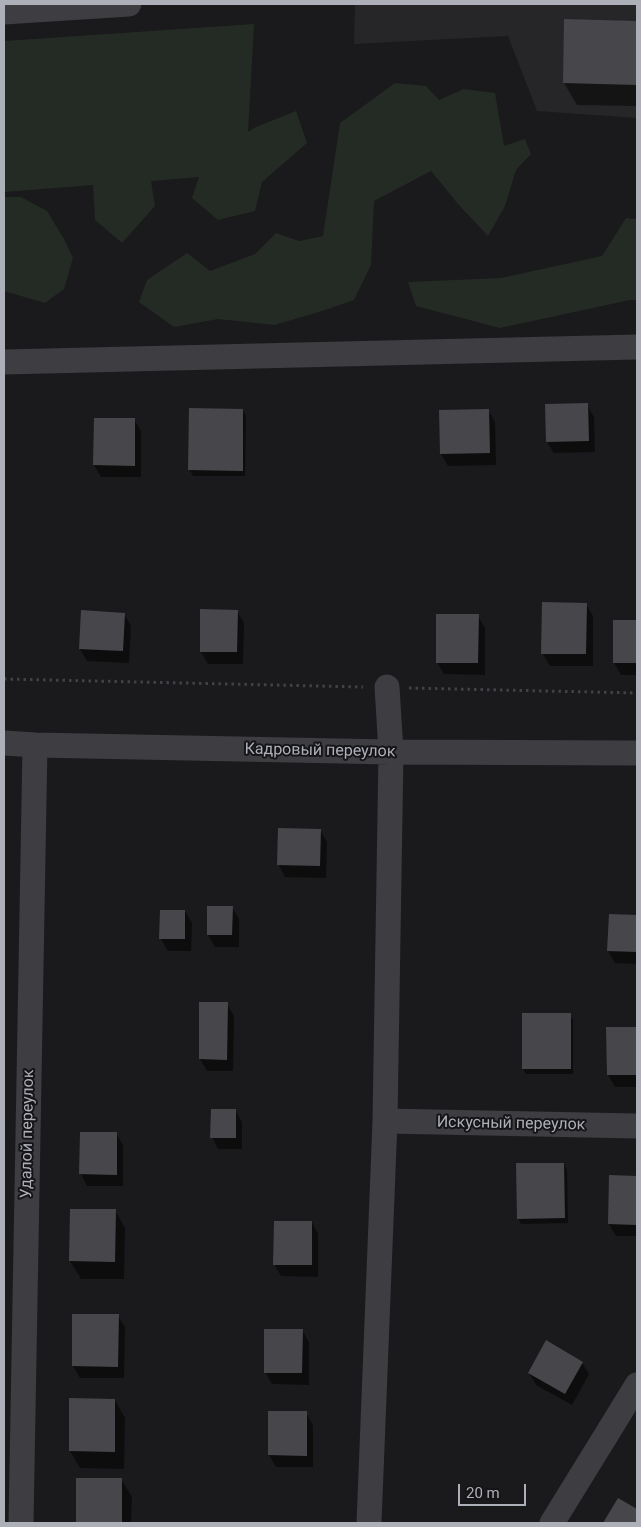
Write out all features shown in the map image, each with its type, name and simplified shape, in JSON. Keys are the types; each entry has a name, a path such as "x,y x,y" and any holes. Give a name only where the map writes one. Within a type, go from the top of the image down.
{"street":[{"path":"4,12 129,4"},
{"path":"4,362 637,348"},
{"path":"369,1523 385,1121 391,752 387,687"},
{"name":"Кадровый переулок","path":"4,743 391,752 637,752"},
{"name":"Удалой переулок","path":"20,1523 35,745"},
{"name":"Искусный переулок","path":"385,1121 637,1126"},
{"path":"552,1523 637,1385"}],"path":[{"path":"4,679 637,693"}],"shaded area":[{"path":"355,4 637,4 637,118 537,111 508,36 354,44"},
{"path":"254,24 248,132 296,111 307,143 262,182 255,211 218,220 192,198 199,177 151,181 155,206 122,243 95,220 93,185 4,192 4,41"},
{"path":"395,83 426,86 439,100 464,89 495,93 504,146 525,139 531,154 516,170 505,206 488,236 431,171 374,201 371,265 354,300 275,325 218,319 174,327 139,302 147,280 187,253 210,271 255,254 276,233 299,241 323,236 340,123"},
{"path":"4,197 21,197 47,211 73,258 64,289 45,303 4,291"},
{"path":"626,218 637,219 637,300 500,328 416,306 408,282 501,278 602,256"}],"building":[{"path":"564,19 637,21 637,85 563,83"},
{"path":"588,403 589,441 546,442 545,404"},
{"path":"189,408 243,409 243,471 188,470"},
{"path":"489,409 490,453 440,454 439,410"},
{"path":"94,418 135,418 135,466 93,465"},
{"path":"542,602 587,603 586,654 541,654"},
{"path":"200,609 238,610 237,652 200,652"},
{"path":"81,610 125,613 123,651 79,649"},
{"path":"436,614 479,614 478,663 436,663"},
{"path":"613,620 637,620 637,663 613,663"},
{"path":"278,828 321,829 320,866 277,865"},
{"path":"207,906 233,906 232,935 207,935"},
{"path":"160,910 185,910 185,939 159,939"},
{"path":"609,914 637,915 637,952 607,951"},
{"path":"199,1002 228,1002 227,1060 199,1059"},
{"path":"522,1013 571,1013 571,1069 522,1069"},
{"path":"606,1027 637,1027 637,1075 607,1075"},
{"path":"211,1109 236,1109 236,1138 210,1138"},
{"path":"80,1132 117,1132 117,1175 79,1174"},
{"path":"516,1163 564,1163 565,1218 517,1219"},
{"path":"609,1175 637,1176 637,1225 608,1224"},
{"path":"70,1209 116,1209 115,1262 69,1261"},
{"path":"274,1221 312,1221 312,1265 273,1265"},
{"path":"72,1314 119,1314 118,1367 72,1366"},
{"path":"264,1329 303,1329 302,1373 264,1373"},
{"path":"546,1340 583,1362 565,1394 528,1373"},
{"path":"69,1398 115,1399 115,1452 69,1451"},
{"path":"268,1411 307,1411 307,1456 268,1455"},
{"path":"76,1478 122,1478 122,1523 76,1523"},
{"path":"618,1498 637,1509 637,1523 603,1523"}]}
